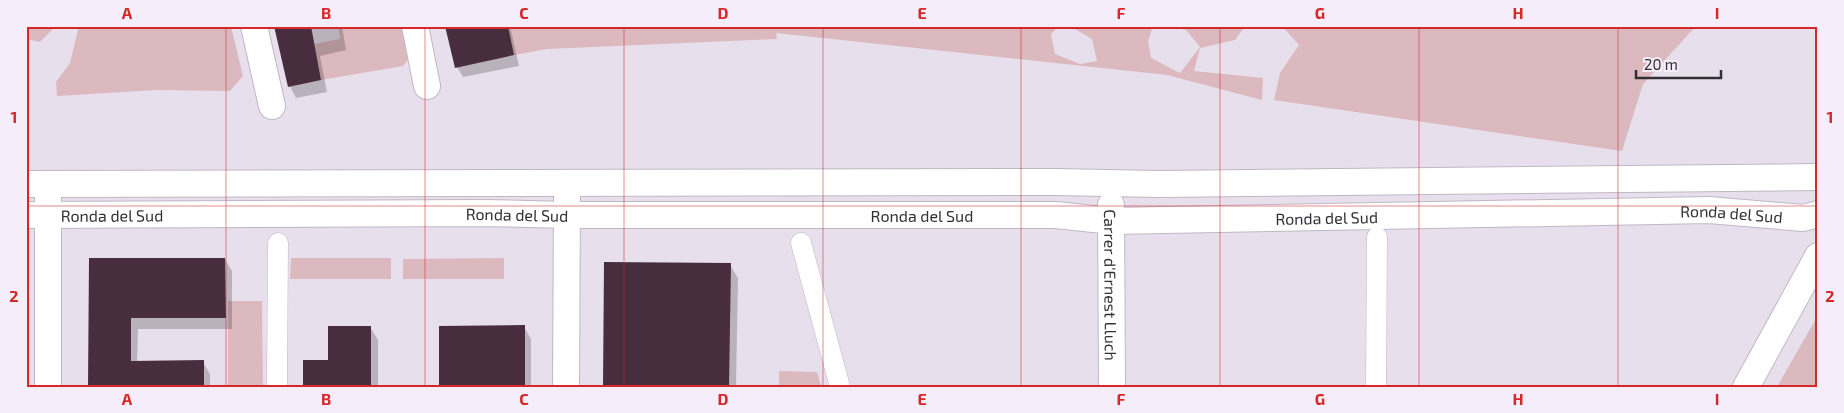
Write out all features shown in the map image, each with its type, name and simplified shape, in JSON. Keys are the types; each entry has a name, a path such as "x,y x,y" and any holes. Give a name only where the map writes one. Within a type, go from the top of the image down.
{"street":[{"path":"254,26 272,106"},
{"path":"415,26 427,86"},
{"name":"Ronda del Sud","path":"37,184 1055,182 1110,184 1818,178"},
{"path":"566,182 566,387"},
{"path":"37,184 37,215 48,387"},
{"name":"Carrer d'Ernest Lluch","path":"1110,184 1112,221 1112,387"},
{"name":"Ronda del Sud","path":"37,215 485,213 567,215 1056,216 1112,221 1708,210 1803,218 1818,214"},
{"path":"1376,387 1377,238"},
{"path":"277,387 278,243"},
{"path":"800,243 840,387"},
{"path":"1746,387 1818,256"}],"shaded area":[{"path":"26,26 56,26 40,42 26,39"},
{"path":"79,26 231,26 243,76 230,91 156,90 57,96 56,82 70,63"},
{"path":"338,26 402,26 408,60 403,66 321,80 314,44 340,39"},
{"path":"508,26 1059,26 1051,34 1055,54 1080,64 1097,61 1092,39 1070,26 1153,26 1148,41 1151,58 1180,73 1200,47 1186,30 1170,26 1245,26 1235,40 1200,48 1194,71 1263,78 1262,100 1167,75 776,33 777,39 547,49 514,55"},
{"path":"1282,26 1696,26 1643,84 1622,151 1274,100 1280,73 1299,45"},
{"path":"291,258 391,258 391,279 290,279"},
{"path":"504,258 504,279 403,279 403,259"},
{"path":"228,301 262,301 263,387 228,387"},
{"path":"1818,315 1818,387 1777,387"},
{"path":"779,371 817,372 821,387 779,387"}],"building":[{"path":"274,26 311,26 321,80 288,87"},
{"path":"445,26 508,26 514,55 455,68"},
{"path":"89,258 225,258 226,318 131,318 131,361 204,360 204,387 88,387"},
{"path":"604,262 731,263 729,387 603,387"},
{"path":"525,325 525,387 439,387 439,326"},
{"path":"328,326 371,326 371,387 303,387 303,360 328,360"}]}
